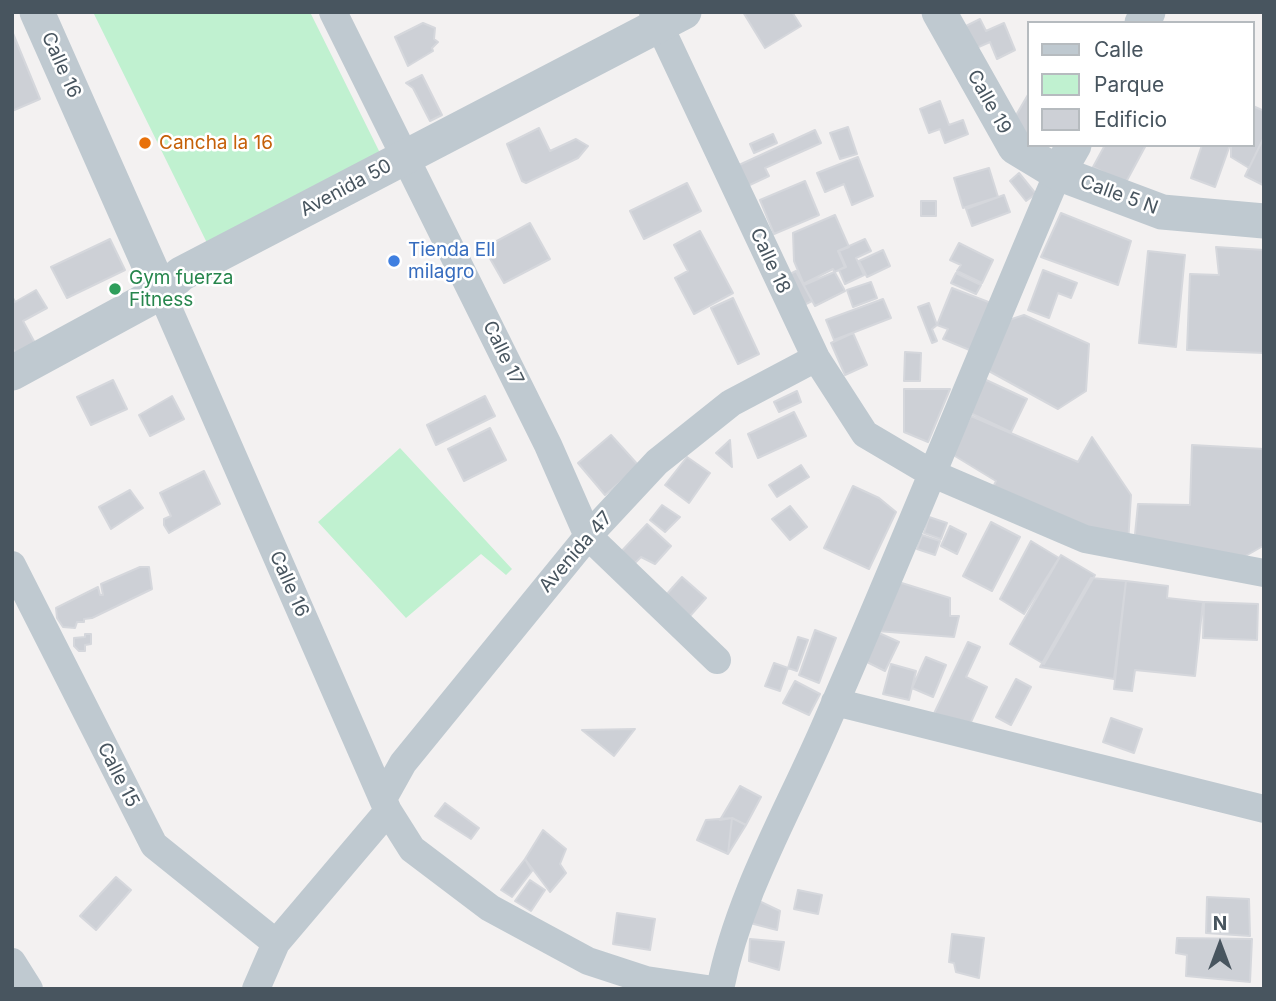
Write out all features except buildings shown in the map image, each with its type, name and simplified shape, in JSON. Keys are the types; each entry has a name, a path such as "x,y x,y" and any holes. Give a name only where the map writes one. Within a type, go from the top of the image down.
{"street":[{"name":"Calle 16","path":"37,12 386,804 412,849 490,908 588,961 646,980 707,989"},
{"name":"Calle 17","path":"333,12 548,446 587,537 717,660"},
{"name":"Calle 19","path":"939,12 1015,147 1066,159"},
{"name":"Avenida 50","path":"12,373 161,292 181,274 666,17"},
{"name":"Calle 18","path":"666,17 816,358 865,434 931,473 1085,539 1264,573"},
{"name":"Calle 5 N","path":"1066,159 1162,212 1264,221"},
{"path":"720,989 728,951 747,894 835,702 1066,159"},
{"name":"Avenida 47","path":"257,989 276,943 386,804 402,763 587,537 657,462 731,403 816,358"},
{"name":"Calle 15","path":"12,565 153,845 276,943"},
{"path":"835,702 1264,809"},
{"path":"12,962 29,989"}],"green space":[{"path":"93,12 310,12 383,159 208,245"},
{"path":"400,448 512,569 506,575 481,554 406,618 318,522"}],"place":[{"name":"Cancha la 16","path":"145,143"},
{"name":"Tienda Ell milagro","path":"394,261"},
{"name":"Gym fuerza Fitness","path":"115,289"}]}
